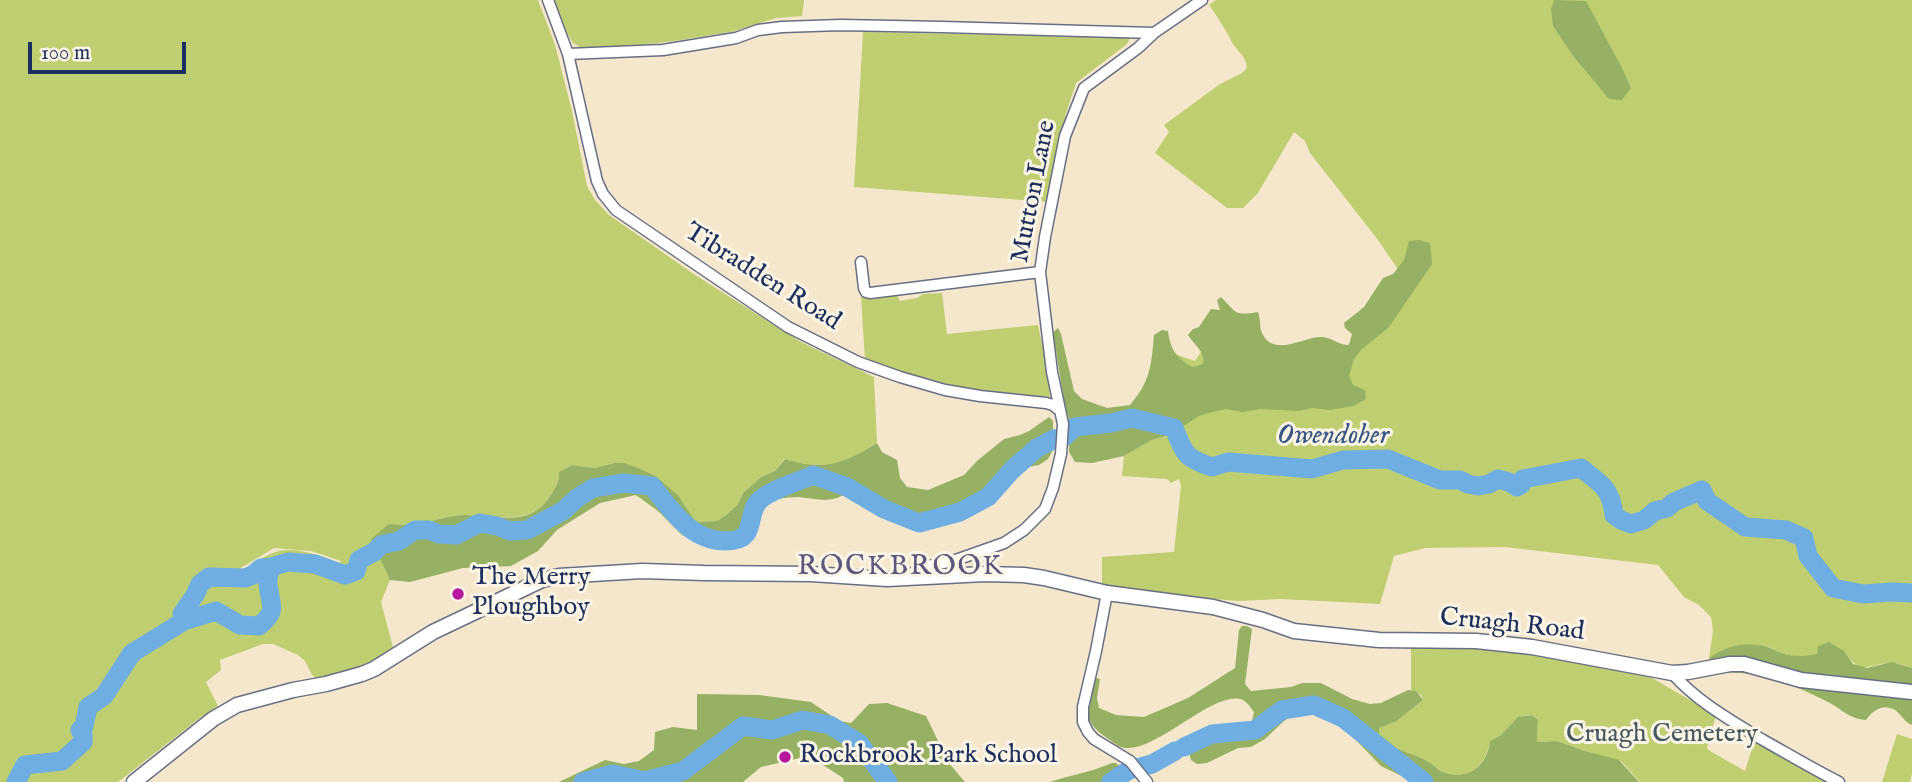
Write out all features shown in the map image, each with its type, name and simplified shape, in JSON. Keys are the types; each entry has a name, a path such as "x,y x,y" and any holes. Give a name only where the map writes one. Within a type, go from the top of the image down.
{"main road":[{"name":"Cruagh Road","path":"134,782 213,719 237,705 354,678 374,669 433,632 542,579 642,570 811,574 887,579 985,574 1024,575 1107,593 1213,607 1294,631 1379,640 1476,641 1532,647 1672,673 1744,664 1818,683 1912,692"}],"street":[{"name":"Tibradden Road","path":"548,0 568,54 597,181 603,194 616,210 788,327 858,362 945,390 980,397 1045,403 1059,410"},
{"name":"Mutton Lane","path":"1059,410 1040,272 1065,136 1084,88 1154,33 1202,0"},
{"path":"568,54 663,50 782,27 841,25 1154,33"},
{"path":"861,262 864,288 870,293 1040,272"},
{"path":"911,578 918,568 953,561 1004,543 1024,530 1045,509 1061,454 1063,424 1059,410"},
{"path":"1107,593 1083,707 1083,722 1094,739 1130,761 1144,777"},
{"path":"1672,673 1684,686 1735,723 1839,782"}],"green space":[{"path":"0,0 538,0 555,45 587,186 595,200 609,215 695,275 801,342 874,377 877,443 854,456 821,465 784,459 775,471 761,477 744,492 737,505 717,521 696,522 678,495 656,476 638,468 614,463 595,468 570,465 559,472 558,482 541,507 518,517 466,515 414,524 389,524 378,553 390,580 381,602 393,647 361,668 316,678 298,655 273,644 263,644 220,660 221,670 206,682 218,706 118,782 0,782","holes":["274,548 311,551 341,561 340,563 307,552 286,550 268,555 233,573 203,575 239,569"]},
{"path":"554,0 804,0 802,16 776,18 731,32 674,41 585,50 573,43"},
{"path":"1216,0 1912,0 1912,668 1892,663 1860,667 1844,652 1795,656 1751,645 1729,647 1709,658 1713,631 1711,617 1699,605 1684,597 1658,565 1505,547 1425,548 1394,556 1380,604 1280,599 1239,601 1115,588 1102,584 1102,557 1174,552 1181,486 1179,479 1171,483 1167,479 1122,476 1124,456 1152,440 1169,435 1163,350 1195,361 1227,313 1274,360 1339,358 1358,331 1408,284 1378,240 1310,153 1305,141 1294,132 1258,193 1243,208 1227,208 1155,153 1169,132 1164,125 1247,68 1244,58 1209,5"},
{"path":"1554,0 1586,1 1631,88 1622,100 1609,99 1574,57 1553,26 1551,9"},
{"path":"863,32 1130,38 1127,44 1076,83 1066,113 1048,202 854,187"},
{"path":"1409,241 1430,243 1432,264 1389,327 1354,359 1349,376 1353,385 1365,390 1366,399 1353,406 1330,410 1261,409 1242,412 1226,409 1212,412 1199,416 1169,435 1152,440 1124,456 1092,463 1075,462 1069,452 1070,423 1053,332 1058,328 1074,391 1082,399 1107,408 1130,405 1149,372 1154,335 1162,330 1168,331 1175,353 1183,361 1193,367 1203,364 1201,352 1188,335 1199,327 1211,309 1220,310 1217,300 1221,297 1237,312 1258,312 1262,333 1267,341 1274,344 1290,344 1323,337 1349,345 1352,334 1345,328 1344,323 1364,307 1383,278 1393,274 1404,260"},
{"path":"896,293 900,301 923,294 942,293 947,334 1038,325 1050,397 963,388 865,360 861,297"},
{"path":"1049,417 1053,421 1053,450 1048,459 997,481 966,512 951,521 917,526 901,525 884,517 868,502 848,493 829,500 798,497 759,504 754,513 754,529 748,540 734,545 705,544 682,535 658,511 636,495 600,503 557,530 538,551 511,566 463,568 410,582 390,580 371,539 389,524 414,524 466,515 505,518 530,514 541,507 550,496 558,482 559,472 571,465 595,468 624,463 656,476 678,495 696,522 717,521 726,515 737,505 744,492 761,477 775,471 785,459 822,465 854,456 877,443 882,452 897,460 900,478 907,487 928,490 964,475 1004,439 1029,431"},
{"path":"1242,626 1252,629 1245,684 1251,691 1291,687 1302,683 1321,683 1352,699 1370,704 1381,703 1408,690 1416,691 1423,700 1397,721 1379,728 1379,735 1394,747 1431,763 1440,771 1459,775 1474,770 1485,758 1490,741 1501,735 1518,717 1532,715 1538,720 1537,742 1557,741 1619,760 1639,782 1414,782 1381,766 1338,724 1318,714 1296,714 1251,747 1238,748 1207,763 1197,764 1191,760 1188,750 1193,745 1252,721 1254,712 1243,700 1232,699 1218,703 1139,746 1118,746 1092,725 1087,712 1092,677 1100,679 1097,698 1099,708 1116,715 1144,717 1188,698 1235,668 1239,630"},
{"path":"1829,642 1844,651 1853,664 1867,668 1892,662 1912,668 1912,725 1891,708 1879,709 1866,720 1859,719 1786,683 1746,673 1715,673 1709,658 1730,647 1744,644 1767,647 1792,656 1810,655 1817,654 1818,646"},
{"name":"Cruagh Cemetery","path":"1411,647 1502,649 1625,670 1652,678 1716,715 1707,748 1710,751 1745,771 1755,739 1828,782 1640,782 1621,761 1610,760 1557,741 1537,742 1538,720 1532,715 1517,719 1501,735 1490,741 1484,758 1474,770 1459,775 1440,771 1431,763 1394,747 1379,735 1378,728 1397,721 1423,700 1421,695 1411,690"},
{"path":"697,694 759,695 811,702 839,721 851,723 869,704 887,703 926,716 948,762 965,782 844,782 843,778 809,756 761,767 743,782 559,782 605,760 624,764 639,761 654,750 655,732 673,727 697,730"},
{"path":"1897,734 1912,739 1910,782 1882,782"},
{"path":"1116,763 1131,777 1127,782 1050,782 1097,769"}],"waterway":[{"name":"Owendoher","path":"184,621 182,614 200,584 209,577 245,578 261,568 288,562 315,564 345,575 356,571 359,560 381,545 399,541 415,530 456,535 480,523 510,531 527,530 563,511 593,488 624,483 652,486 683,523 702,536 714,540 732,541 742,538 760,500 778,489 813,475 847,487 884,509 919,523 960,512 988,497 1012,470 1037,448 1054,439 1063,438 1075,427 1132,418 1174,428 1187,454 1212,467 1228,462 1312,469 1343,460 1388,459 1440,480 1460,480 1478,486 1498,479 1517,487 1523,479 1581,468 1608,492 1614,515 1631,524 1702,490 1707,501 1745,527 1786,530 1804,538 1808,556 1833,588 1863,594 1912,593"},
{"name":"Owendoher","path":"16,782 25,765 62,761 83,742 80,730 84,726 88,707 104,696 132,653 184,621 216,611 240,625 259,626 271,611 268,582 271,567"},
{"path":"1184,747 1212,734 1255,730 1282,710 1314,705 1343,718 1424,782"},
{"path":"583,782 613,774 645,781 683,771 743,726 772,730 803,720 830,725 859,743 888,782"},
{"path":"1111,782 1129,770 1152,764 1175,751"}],"place":[{"name":"The Merry Ploughboy","path":"458,594"},
{"name":"Rockbrook Park School","path":"785,757"}],"district":[{"name":"ROCKBROOK","path":"901,568"}]}
